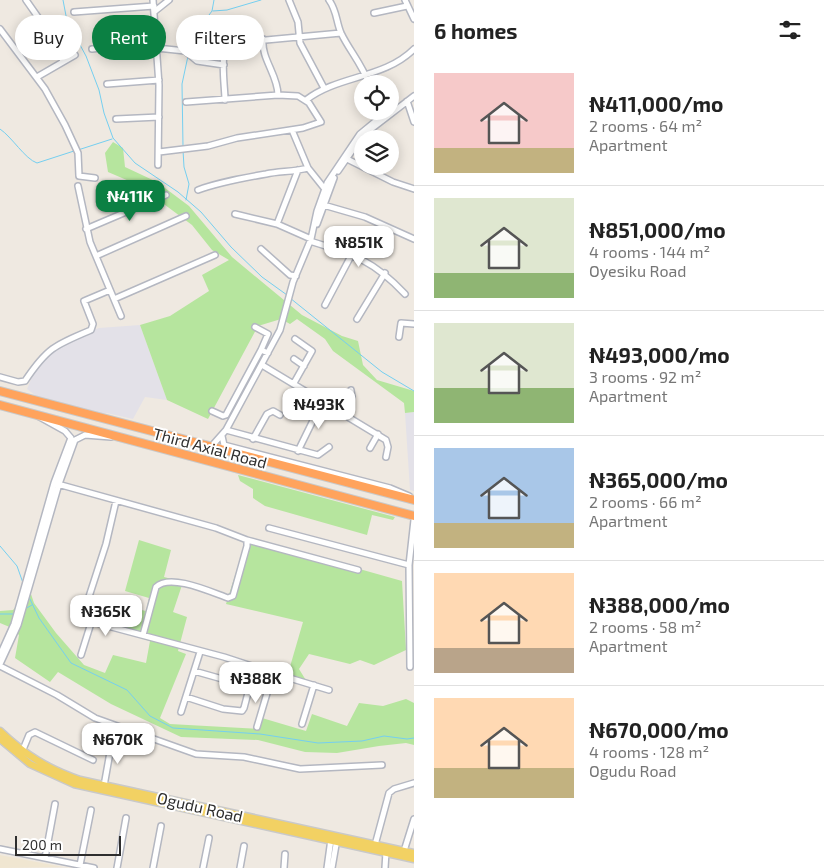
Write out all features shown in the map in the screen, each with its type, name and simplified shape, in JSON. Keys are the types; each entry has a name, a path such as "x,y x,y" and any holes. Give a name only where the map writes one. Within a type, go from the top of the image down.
{"highway":[{"name":"Third Axial Road","path":"0,391 210,448 414,500"},
{"name":"Third Axial Road","path":"0,405 414,516"}],"main road":[{"name":"Ogudu Road","path":"0,731 22,752 51,770 131,794"},
{"name":"Ogudu Road","path":"0,738 23,760 47,774 74,784 131,794 334,839 414,859"},
{"name":"Ogudu Road","path":"334,839 414,853"}],"street":[{"path":"26,0 47,30 63,61 37,78"},
{"path":"153,0 154,15"},
{"path":"74,12 154,9 169,0"},
{"path":"289,0 298,22 298,38 324,88"},
{"path":"329,0 335,10 341,33 366,75"},
{"path":"374,13 407,2 414,19"},
{"path":"0,31 37,78 65,124 77,151 80,176 95,178"},
{"path":"264,39 298,38 341,33"},
{"path":"166,48 189,54 205,63 224,65"},
{"path":"369,75 401,60 414,49"},
{"path":"264,53 278,84 278,95"},
{"path":"157,60 158,164"},
{"path":"224,60 225,100"},
{"path":"107,84 158,80"},
{"path":"306,100 324,88 354,80"},
{"path":"399,105 414,94"},
{"path":"399,104 414,94"},
{"path":"159,152 186,150 237,138 292,130 321,122 306,100 298,96 278,95 186,102"},
{"path":"407,101 414,122"},
{"path":"116,119 159,117"},
{"path":"210,448 226,430 280,330 296,276 312,241 324,188 360,134 375,120"},
{"path":"321,204 332,180 377,120"},
{"path":"292,130 308,168 324,188"},
{"path":"347,159 393,182 414,189"},
{"path":"198,190 227,180 308,168"},
{"path":"277,224 298,170"},
{"path":"78,186 86,229 121,316"},
{"path":"86,229 166,195"},
{"path":"321,204 365,217 414,239"},
{"path":"235,214 277,224 312,241 352,254 385,273 405,294"},
{"path":"96,256 186,216"},
{"path":"261,249 290,275 296,276"},
{"path":"325,304 352,254"},
{"path":"114,299 215,255"},
{"path":"357,319 385,273"},
{"path":"0,377 18,382 25,381 35,364 48,352 63,341 90,330 93,324 84,302 110,290"},
{"path":"398,337 401,324 414,324"},
{"path":"212,411 223,416 226,415 260,350 268,334 255,327"},
{"path":"294,383 312,351 296,339"},
{"path":"260,350 268,353"},
{"path":"294,359 304,366"},
{"path":"262,365 378,434 388,443 386,456"},
{"path":"343,412 352,397 351,390"},
{"path":"298,451 323,400"},
{"path":"253,439 267,414 273,411 280,415"},
{"path":"37,416 45,422 65,431 70,438 16,625 0,665 57,695 95,718 196,754 244,757 300,769 382,765"},
{"path":"226,430 253,439 318,455 329,447"},
{"path":"57,484 75,440 84,434 116,437"},
{"path":"370,448 378,434"},
{"path":"222,436 224,445 390,488 414,500"},
{"path":"57,484 116,502 216,528 247,540 358,570"},
{"path":"116,502 106,544 85,609 86,618 91,623 224,657 329,690"},
{"path":"410,667 409,565 414,520"},
{"path":"269,528 409,565"},
{"path":"143,635 156,587 161,583 175,581 228,598 233,596 247,540"},
{"path":"81,655 91,623"},
{"path":"0,655 16,625"},
{"path":"181,712 200,652"},
{"path":"186,697 223,709 242,711 246,703 249,689 247,686 194,671"},
{"path":"257,727 273,673"},
{"path":"302,724 314,685"},
{"path":"22,752 29,734 35,732 93,760"},
{"path":"104,786 112,741"},
{"path":"375,845 389,793 394,789 414,783"},
{"path":"45,858 55,804"},
{"path":"80,865 91,810"},
{"path":"117,868 126,818"},
{"path":"404,851 414,819"},
{"path":"153,868 161,826"},
{"path":"203,868 209,838"},
{"path":"327,868 334,839"},
{"path":"332,868 334,839"},
{"path":"240,868 244,846"},
{"path":"0,849 94,868"},
{"path":"386,852 386,868"},
{"path":"284,868 285,854"}],"shaded area":[{"path":"140,325 167,400 145,397 133,419 107,413 97,415 43,401 27,389 37,365 67,340 99,328"},
{"path":"414,412 414,491 410,490 405,413"},
{"path":"0,855 63,867 0,868"}],"green space":[{"path":"113,142 123,148 125,167 157,182 189,206 232,257 302,315 342,336 358,341 363,365 377,380 414,391 414,412 405,413 404,403 333,351 325,339 297,319 290,324 281,319 258,326 208,419 167,400 140,325 170,316 209,291 202,275 229,260 212,250 192,225 149,193 136,184 108,172 105,153"},
{"path":"238,475 395,517 393,520 372,515 367,535 265,506 253,498 253,489 240,481"},
{"path":"250,538 402,581 406,650 374,665 360,660 350,664 309,654 299,669 307,682 287,677 303,622 226,604 244,547"},
{"path":"139,540 171,550 164,577 183,582 173,612 187,617 178,651 186,654 160,718 170,724 260,729 262,718 306,731 312,714 347,726 359,703 383,706 406,699 414,703 414,745 406,743 337,753 305,752 258,740 181,737 111,704 58,672 50,682 15,658 19,635 12,628 0,623 0,611 13,610 22,600 21,589 29,588 34,603 56,633 84,665 105,673 113,655 146,663 150,641 112,629 119,605 146,611 149,598 125,591"}],"waterway":[{"path":"63,0 67,21 86,56 99,90 104,113 113,138 135,163 178,192 201,212 231,247 262,277 287,295"},
{"path":"209,15 212,11 214,0"},
{"path":"213,11 227,10 261,0"},
{"path":"183,146 182,84 187,60"},
{"path":"0,129 32,161 37,163 74,151"},
{"path":"78,150 112,139"},
{"path":"183,150 184,167 189,184 186,200"},
{"path":"290,298 382,372 414,391"},
{"path":"0,546 17,566 23,583"},
{"path":"28,595 39,618 71,663 127,690 150,716 173,728 260,734 318,743 362,741 384,736 414,738"},
{"path":"25,609 32,605"},
{"path":"0,614 14,614"}]}
